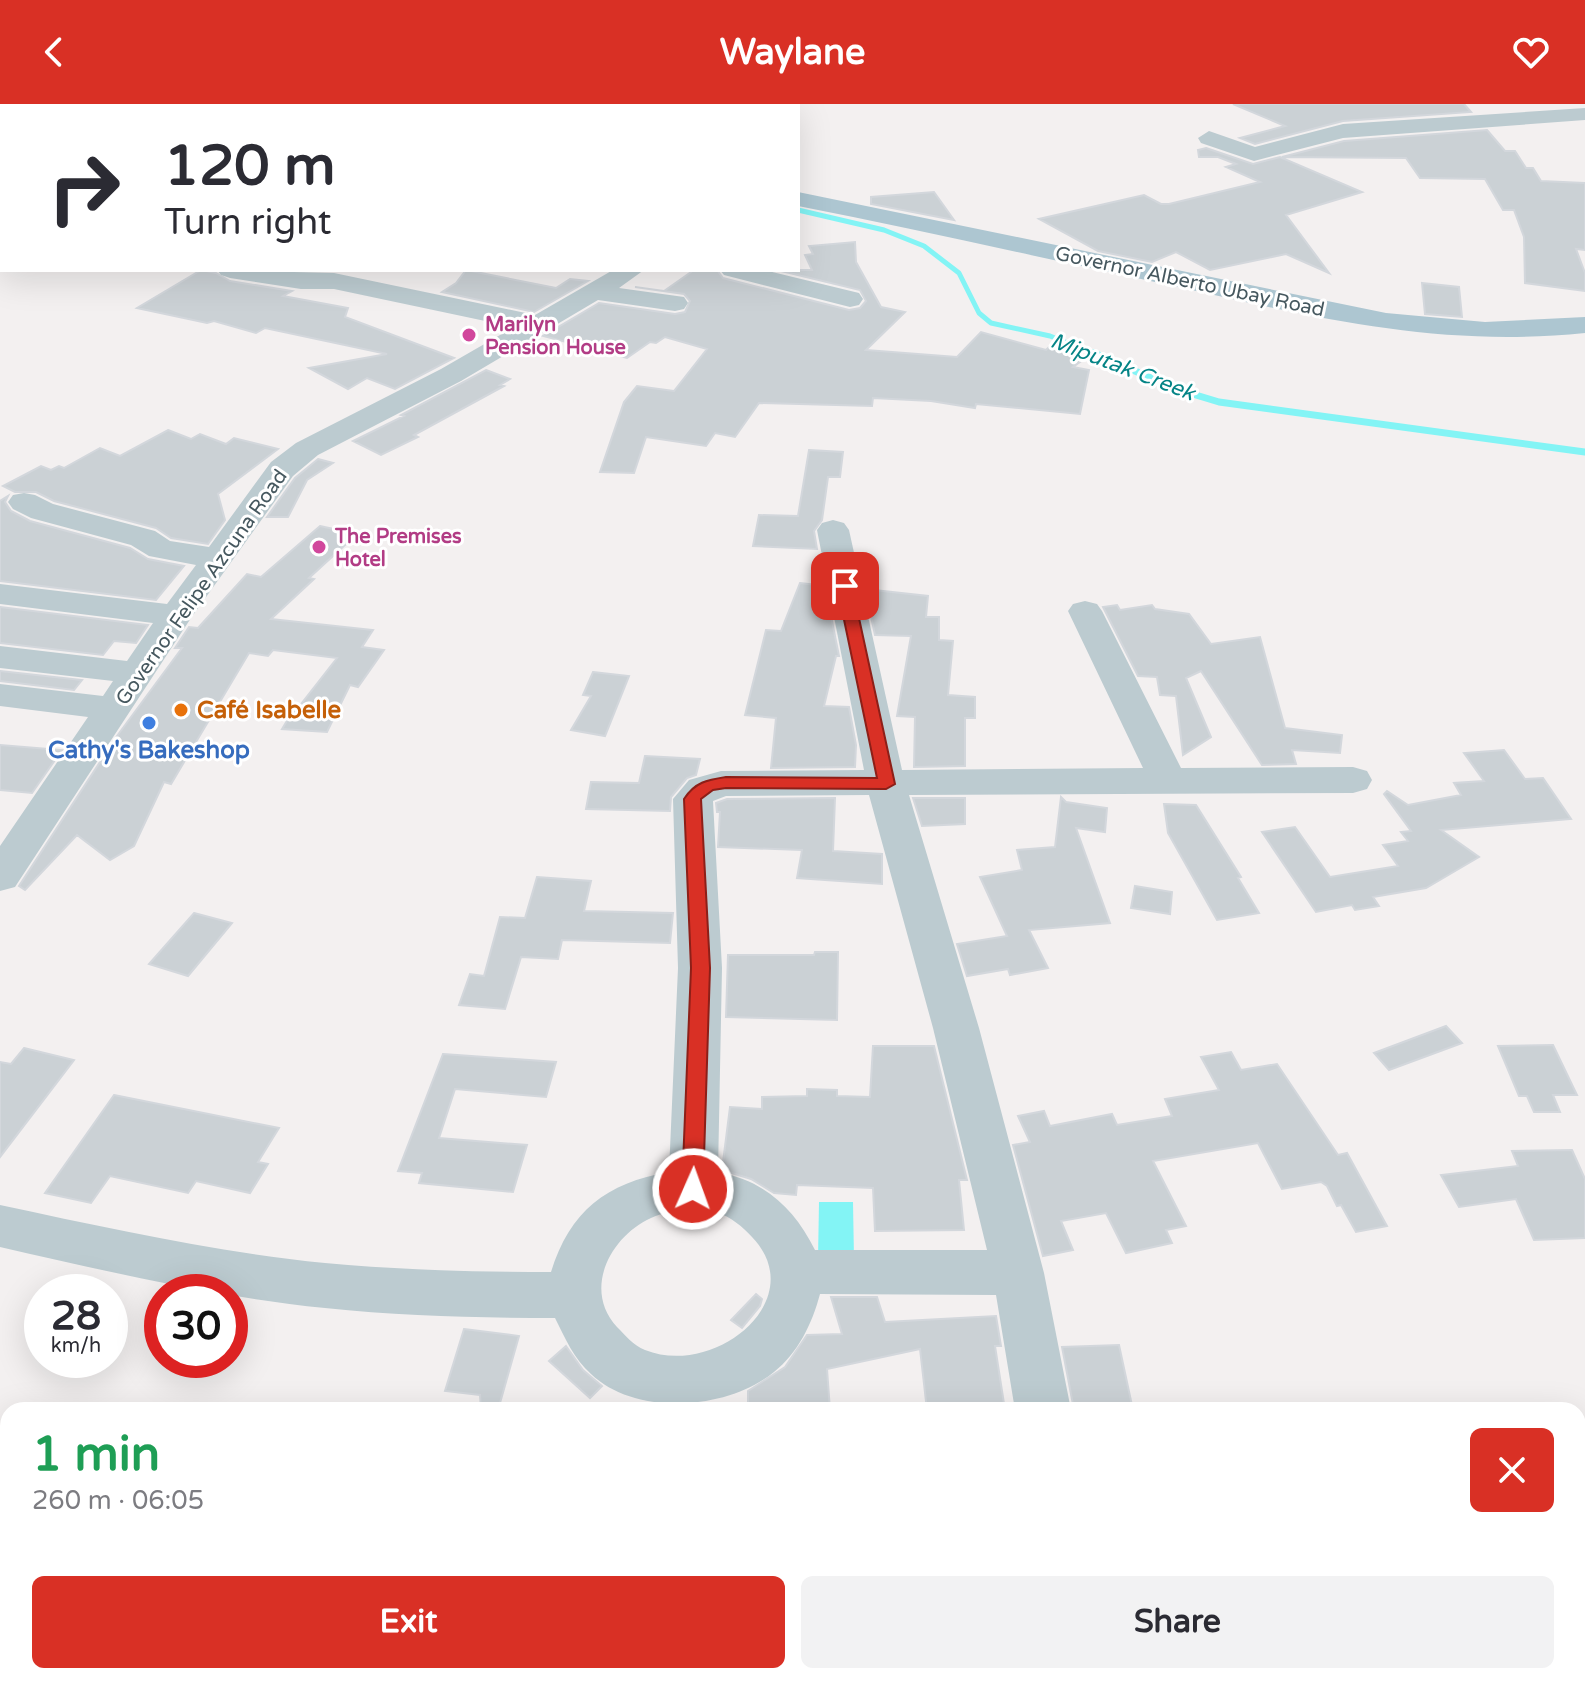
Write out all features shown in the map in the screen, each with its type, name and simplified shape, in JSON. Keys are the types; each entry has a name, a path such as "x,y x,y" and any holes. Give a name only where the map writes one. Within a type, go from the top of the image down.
{"main road":[{"name":"Governor Alberto Ubay Road","path":"800,199 1255,296 1409,324 1496,332 1585,325"}],"street":[{"path":"1209,138 1254,154 1343,131 1585,114"},
{"path":"243,272 301,281 334,281 540,324"},
{"name":"Governor Felipe Azcuna Road","path":"0,877 176,615 282,469 307,449 451,375 628,272"},
{"path":"741,272 850,299"},
{"path":"300,298 334,281"},
{"path":"594,292 675,303"},
{"path":"24,502 42,511 143,538 161,549 216,558"},
{"path":"833,530 886,784 956,1028 1018,1273 1042,1402"},
{"path":"0,575 84,604"},
{"path":"0,594 176,615"},
{"path":"1085,611 1168,781"},
{"path":"0,657 139,673"},
{"path":"0,695 115,709"},
{"path":"693,1189 700,968 693,799 698,791 709,785 726,783 1353,780"},
{"path":"693,1189 723,1193 750,1205 773,1223 789,1246 796,1272 794,1300 782,1326 762,1350 735,1368 704,1377 668,1395 640,1374 615,1361 593,1342 580,1320 574,1295 577,1267 589,1242 608,1219 634,1203 662,1193 693,1189"},
{"path":"0,1226 153,1260 289,1281 402,1291 574,1295"},
{"path":"796,1272 1018,1273"}],"water":[{"path":"819,1202 853,1202 854,1259 818,1259"}],"building":[{"path":"1233,104 1464,104 1471,112 1343,121 1255,144 1240,138 1285,126"},
{"path":"1487,130 1505,151 1515,151 1526,168 1533,168 1541,181 1585,183 1585,250 1576,249 1585,273 1585,291 1525,283 1524,237 1514,210 1503,210 1485,179 1420,178 1406,158 1282,157 1344,141"},
{"path":"1206,148 1253,164 1280,157 1362,192 1286,215 1329,273 1286,254 1210,270 1176,252 1152,262 1098,251 1039,219 1144,195 1161,204 1169,204 1260,182 1226,167 1236,164 1218,157 1199,157 1198,150"},
{"path":"934,192 954,220 871,204 871,197"},
{"path":"855,242 856,262 881,307 905,312 866,350 957,357 981,332 1046,350 1050,346 1062,349 1087,357 1073,367 1089,370 1080,414 873,398 872,406 759,403 735,437 715,433 706,446 646,437 634,473 600,472 624,402 637,386 674,391 707,349 665,337 656,343 650,342 627,358 543,336 599,303 675,314 685,312 690,301 684,294 635,287 664,291 691,272 718,272 723,278 849,310 860,308 866,301 860,290 785,272 812,270 805,255 813,254 809,246"},
{"path":"198,272 211,272 230,281 292,291 283,296 348,308 345,317 454,358 395,389 367,378 348,389 309,368 387,354 265,328 256,333 214,321 207,323 137,308"},
{"path":"464,272 556,288 570,279 588,281 534,312 442,292 456,283"},
{"path":"1422,283 1459,287 1462,317 1425,314"},
{"path":"486,370 510,379 500,385 504,386 414,435 418,437 381,455 353,441 404,416 401,415"},
{"path":"168,430 191,439 200,434 226,444 234,438 278,449 218,494 225,520 208,544 171,538 156,528 54,501 36,492 15,492 3,486 41,466 51,470 59,466 64,468 100,448 120,456"},
{"path":"809,450 843,452 840,477 828,477 822,520 814,531 817,549 753,546 759,515 798,516"},
{"path":"318,459 333,463 307,480 288,517 267,517 295,478"},
{"path":"8,496 5,502 11,511 30,521 130,548 148,559 184,566 156,600 0,581 0,501"},
{"path":"320,526 357,534 309,578 314,579 271,619 373,630 362,647 384,650 358,687 350,685 327,732 282,729 297,704 301,704 337,658 273,650 268,656 249,653 171,784 164,782 134,846 110,860 77,835 25,890 19,886 117,736 182,648 175,648 189,627 198,628 247,574 261,577"},
{"path":"800,583 825,586 839,656 836,656 824,706 849,707 856,745 855,767 771,768 776,718 745,715 766,630 781,631"},
{"path":"865,589 928,596 926,617 939,617 939,640 953,641 948,695 975,697 975,718 965,718 965,766 914,767 915,717 897,716 911,636 875,635"},
{"path":"1117,605 1120,610 1152,605 1155,609 1189,614 1211,644 1260,637 1285,728 1342,735 1340,753 1292,750 1296,764 1262,765 1201,671 1186,678 1211,737 1183,755 1176,696 1160,695 1157,677 1138,676 1103,607"},
{"path":"0,607 148,625 136,643 114,641 103,655 0,643"},
{"path":"0,671 82,680 74,690 0,681"},
{"path":"593,672 629,676 605,736 571,730 591,696 583,695"},
{"path":"0,745 62,750 32,793 0,790"},
{"path":"1504,750 1525,779 1543,778 1571,819 1441,830 1479,857 1426,888 1373,897 1379,906 1355,910 1352,905 1316,912 1262,832 1295,827 1330,877 1398,866 1383,845 1408,841 1401,832 1411,831 1384,794 1387,791 1408,805 1461,795 1454,783 1484,781 1464,753"},
{"path":"645,756 700,759 696,775 687,778 671,797 670,811 586,809 591,782 639,783"},
{"path":"1061,797 1066,802 1107,808 1105,832 1076,828 1110,923 1029,930 1048,968 1010,975 1008,969 967,976 957,944 1007,936 980,877 1022,870 1017,850 1055,847"},
{"path":"835,798 833,851 882,854 882,884 797,878 802,850 718,847 720,812 717,812 716,803 727,799"},
{"path":"913,798 965,798 965,824 922,826"},
{"path":"1164,804 1196,805 1241,877 1238,878 1259,913 1217,920 1168,833"},
{"path":"537,877 591,881 584,911 673,913 670,943 562,940 558,959 521,957 505,1009 459,1005 470,974 484,976 500,917 525,918"},
{"path":"1135,886 1172,892 1170,914 1131,908"},
{"path":"194,913 232,923 188,976 149,964"},
{"path":"815,952 838,952 837,1020 726,1017 728,955 814,955"},
{"path":"1446,1026 1462,1043 1389,1070 1374,1053"},
{"path":"1553,1045 1577,1095 1553,1095 1560,1112 1534,1112 1527,1096 1519,1096 1498,1046"},
{"path":"873,1046 934,1046 967,1180 959,1180 964,1230 875,1231 873,1188 797,1185 796,1195 774,1193 751,1179 722,1170 730,1107 762,1109 762,1097 807,1096 807,1089 837,1090 837,1096 870,1097"},
{"path":"24,1048 74,1060 0,1157 0,1062 11,1064"},
{"path":"1231,1052 1241,1070 1277,1064 1338,1155 1347,1153 1387,1226 1356,1232 1341,1205 1337,1206 1327,1186 1321,1182 1282,1189 1258,1143 1153,1161 1186,1226 1166,1230 1172,1243 1126,1253 1106,1213 1061,1221 1073,1250 1043,1256 1013,1145 1030,1142 1018,1116 1044,1111 1050,1126 1112,1114 1117,1125 1172,1116 1165,1099 1219,1090 1201,1057"},
{"path":"443,1054 556,1062 546,1097 455,1089 439,1138 527,1145 513,1192 419,1183 422,1173 398,1171"},
{"path":"114,1095 279,1128 258,1162 268,1164 250,1193 196,1181 188,1193 110,1176 91,1203 45,1193"},
{"path":"1572,1150 1585,1179 1585,1238 1534,1240 1516,1199 1459,1207 1441,1175 1518,1166 1512,1151"},
{"path":"756,1294 762,1299 760,1306 742,1328 731,1320"},
{"path":"831,1297 877,1297 885,1322 996,1316 1001,1346 995,1346 1004,1402 926,1402 920,1349 827,1369 829,1402 748,1402 748,1391 785,1367 807,1335 842,1334"},
{"path":"464,1329 519,1336 500,1402 480,1402 480,1395 445,1391"},
{"path":"1119,1345 1131,1402 1072,1402 1062,1347"},
{"path":"566,1346 583,1370 602,1386 590,1398 549,1361"}],"waterway":[{"name":"Miputak Creek","path":"800,210 884,230 924,246 959,273 979,313 991,323 1050,336 1098,355"},
{"name":"Miputak Creek","path":"1094,353 1176,389 1219,402 1585,452"}],"place":[{"name":"Marilyn Pension House","path":"469,335"},
{"name":"The Premises Hotel","path":"319,547"},
{"name":"Café Isabelle","path":"181,710"},
{"name":"Cathy's Bakeshop","path":"149,723"}],"route":[{"path":"693,1189 700,968 693,799 698,791 709,785 726,783 886,784 845,586"}]}
